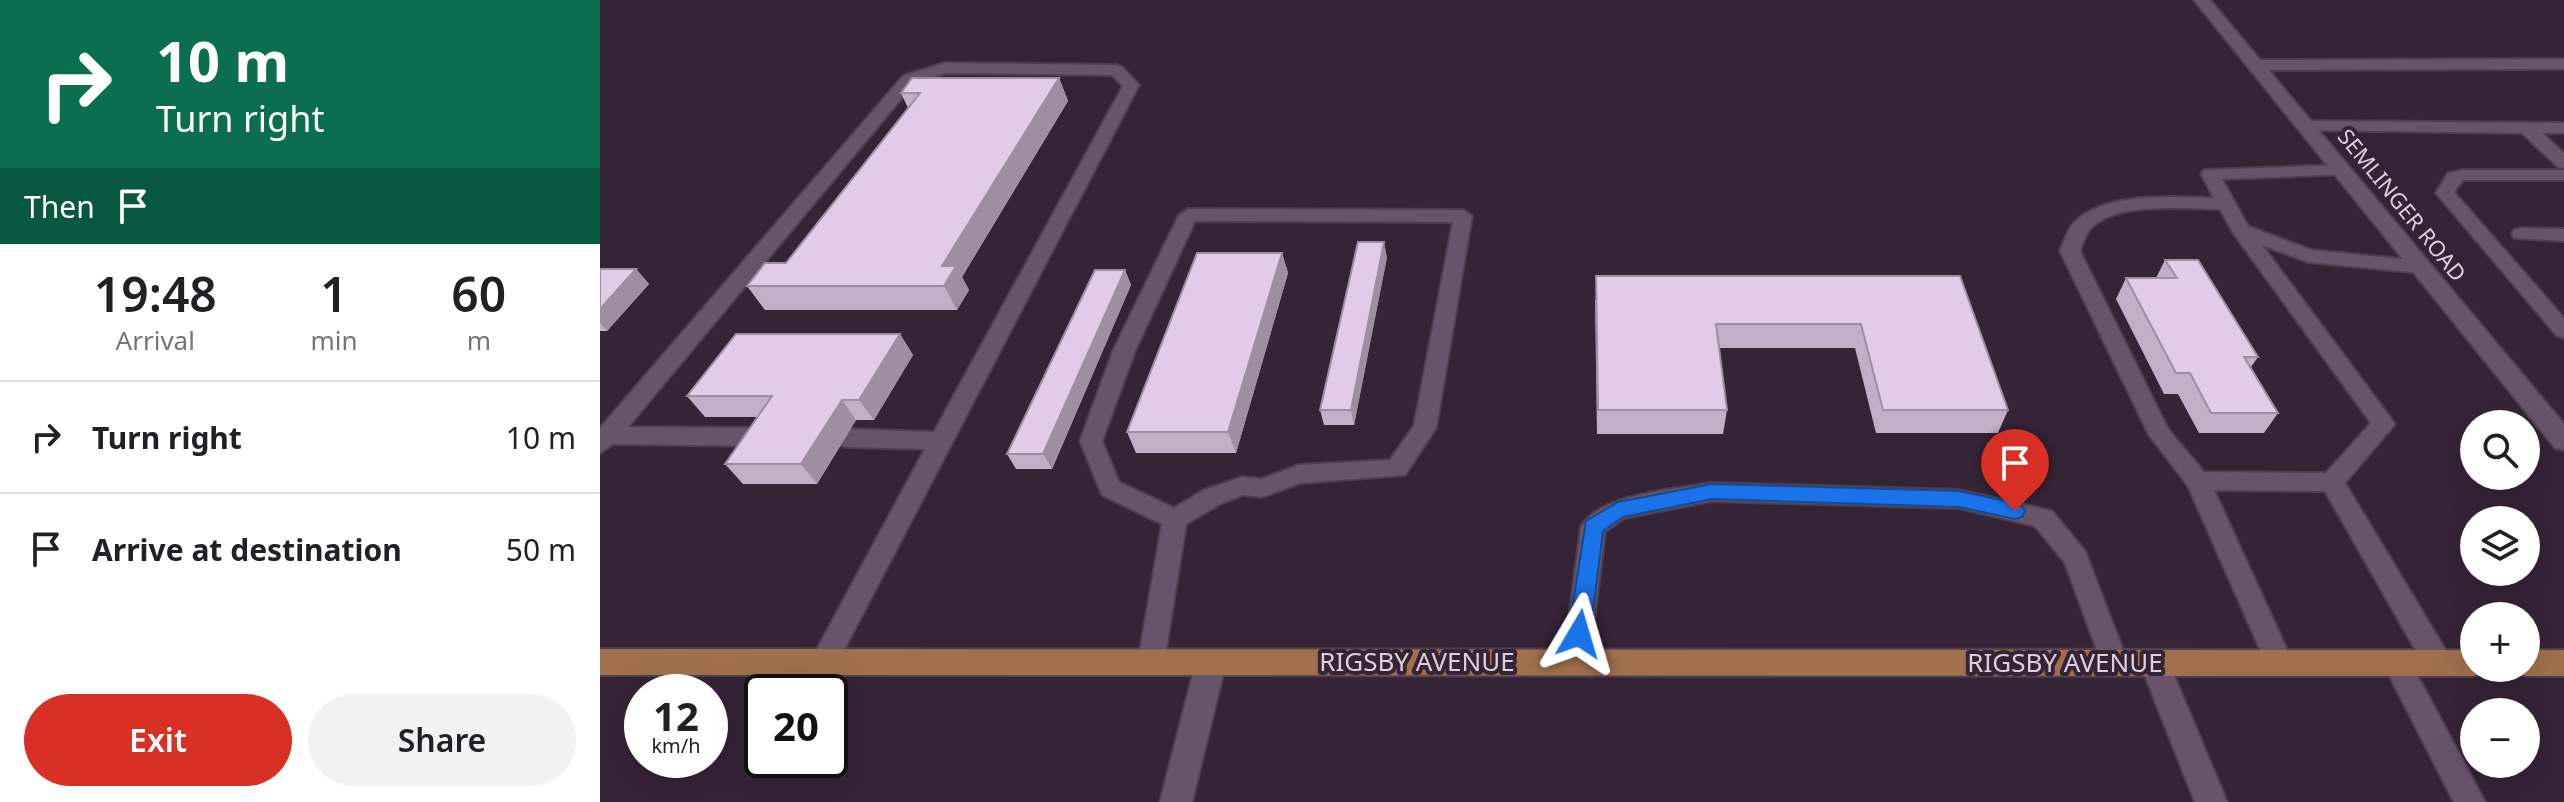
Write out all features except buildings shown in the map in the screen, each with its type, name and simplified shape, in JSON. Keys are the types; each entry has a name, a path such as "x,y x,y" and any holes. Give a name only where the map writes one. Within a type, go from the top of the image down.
{"main road":[{"name":"RIGSBY AVENUE","path":"600,662 2460,663"},
{"path":"2540,663 2564,663"}],"street":[{"name":"SEMLINGER ROAD","path":"2202,0 2564,441"},
{"path":"1176,802 1211,662"},
{"path":"2155,663 2211,802"}],"lane":[{"path":"2255,65 2564,64"},
{"path":"604,440 909,79 945,68 1116,70 1131,85 823,662"},
{"path":"2306,126 2564,128"},
{"path":"2526,127 2564,163"},
{"path":"2198,481 2332,482 2384,424 2241,230 2210,174 2342,170"},
{"path":"2564,175 2463,175 2454,177 2445,193 2564,331"},
{"path":"2226,204 2147,204 2103,212 2081,226 2070,251 2160,435 2198,481 2280,663"},
{"path":"1151,662 1175,519 1212,497 1242,486 1262,488 1299,474 1397,469 1425,428 1463,216 1188,215 1124,351 1091,441 1110,488 1175,519"},
{"path":"2241,230 2308,256 2421,267"},
{"path":"2521,234 2564,235"},
{"path":"604,440 772,437"},
{"path":"846,438 941,441"},
{"path":"2332,482 2438,663"},
{"path":"1576,662 1593,527 1618,510 1712,492 1959,499 2043,518 2076,558 2115,663"},
{"path":"2396,663 2470,802"}],"route":[{"path":"1579,634 1593,527 1618,510 1712,492 1959,499 2015,511"}]}
